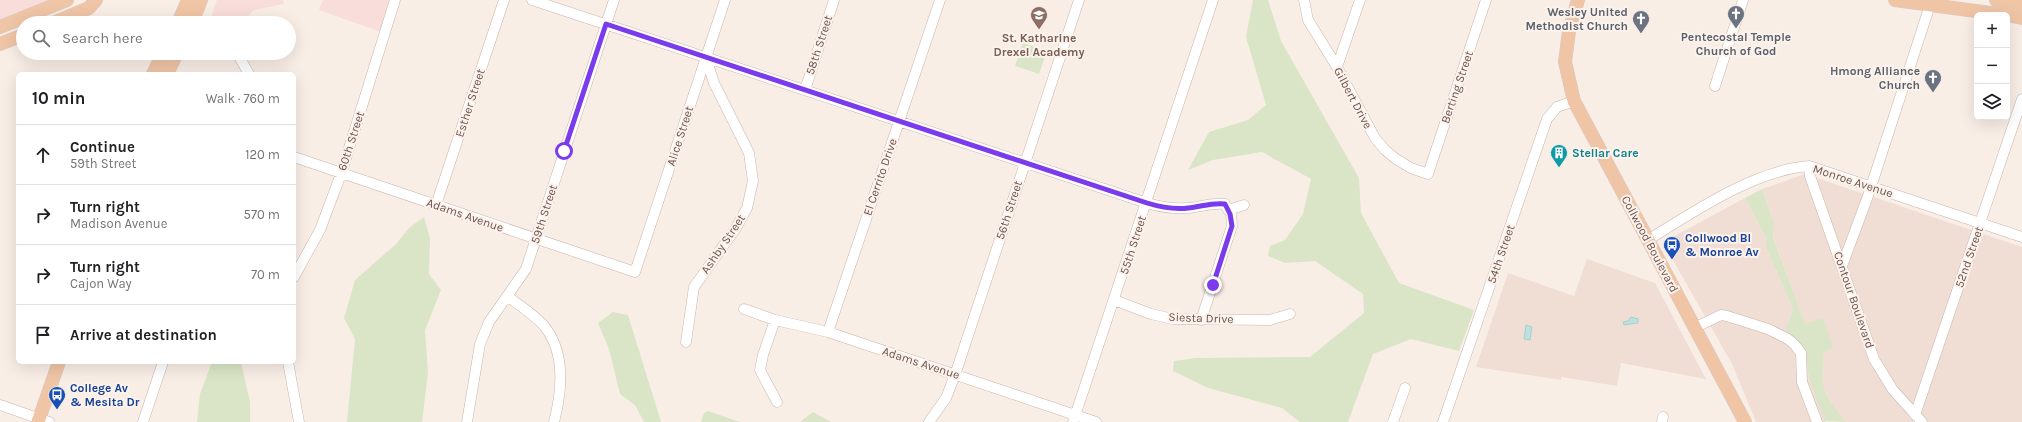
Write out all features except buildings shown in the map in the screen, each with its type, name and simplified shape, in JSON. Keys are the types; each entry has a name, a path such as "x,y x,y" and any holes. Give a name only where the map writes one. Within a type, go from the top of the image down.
{"main road":[{"path":"27,16 67,0"},
{"path":"70,16 90,8 96,0"},
{"path":"181,16 188,0"},
{"path":"195,16 201,0"},
{"name":"Collwood Boulevard","path":"1578,0 1568,31 1565,62 1574,101 1745,422"},
{"path":"1895,0 1981,12"},
{"path":"1996,0 2022,4"},
{"path":"2010,16 2022,18"},
{"path":"0,27 16,21"},
{"path":"0,44 16,38"},
{"path":"154,72 160,60"},
{"path":"168,72 174,60"},
{"path":"42,421 57,364"}],"street":[{"name":"60th Street","path":"296,274 320,230 341,174 396,0"},
{"name":"Esther Street","path":"436,205 504,0"},
{"path":"532,0 1147,203 1177,209 1216,203 1225,204 1230,214 1232,226 1201,320"},
{"name":"59th Street","path":"467,422 480,344 489,322 526,269 614,0"},
{"name":"Alice Street","path":"635,272 725,0"},
{"name":"58th Street","path":"805,90 834,0"},
{"name":"El Cerrito Drive","path":"828,332 940,0"},
{"name":"56th Street","path":"929,422 946,398 955,375 1079,0"},
{"name":"55th Street","path":"1074,419 1147,203 1213,0"},
{"name":"Gilbert Drive","path":"1304,0 1308,20 1337,67 1375,138 1385,150 1411,168 1428,174"},
{"path":"1337,67 1360,0"},
{"name":"Berting Street","path":"1428,174 1486,0"},
{"path":"1715,86 1743,0"},
{"path":"1842,266 1872,186 1930,6"},
{"name":"Ashby Street","path":"686,342 694,287 736,228 747,208 753,181 749,153 714,83 706,58"},
{"path":"241,60 248,72"},
{"name":"52nd Street","path":"1918,418 1980,223 2022,100"},
{"name":"54th Street","path":"1443,422 1547,118 1557,107 1574,101"},
{"name":"Adams Avenue","path":"296,158 536,240 635,272"},
{"name":"Monroe Avenue","path":"1648,240 1705,205 1751,182 1795,167 1809,166 2022,237"},
{"name":"Contour Boulevard","path":"1809,166 1810,176 1874,359 1893,390 1918,418"},
{"path":"1228,210 1244,205"},
{"path":"507,296 545,327 555,344 562,370 557,421"},
{"name":"Siesta Drive","path":"1114,300 1151,314 1173,319 1270,320 1290,314"},
{"name":"Adams Avenue","path":"744,309 775,320 828,332 955,375 1074,419 1096,422"},
{"path":"1694,328 1721,315 1768,329 1788,339 1801,353 1802,382 1817,422"},
{"path":"775,320 763,355 760,370 776,402"},
{"path":"143,422 162,364"},
{"path":"288,364 299,422"},
{"path":"1393,422 1405,388"},
{"path":"0,405 42,421"}],"shaded area":[{"path":"0,0 50,0 0,20"},
{"path":"217,0 283,0 284,4 254,10 248,16 211,16"},
{"path":"323,0 392,0 381,32 319,10"},
{"path":"1805,174 2022,247 2022,422 1847,422 1829,403 1821,377 1824,352 1823,318 1805,325 1773,236 1774,223 1762,189"},
{"path":"1745,198 1767,240 1765,245 1793,309 1785,330 1801,345 1810,381 1826,422 1756,422 1732,364 1665,246 1667,240"},
{"path":"1587,259 1655,283 1706,379 1621,363 1617,386 1561,377 1561,380 1476,367 1508,273 1574,296"}],"green space":[{"path":"1253,0 1268,0 1281,41 1359,178 1361,213 1399,283 1474,310 1459,351 1411,339 1373,354 1348,422 1300,422 1282,408 1208,388 1173,371 1174,361 1196,358 1310,357 1364,313 1363,294 1315,261 1285,263 1268,256 1270,246 1285,240 1303,214 1311,179 1262,152 1213,160 1188,170 1209,132 1248,120 1266,105 1246,37"},
{"path":"1023,43 1047,51 1039,74 1015,66"},
{"path":"1762,189 1774,223 1773,237 1805,324 1823,318 1833,348 1824,352 1823,383 1828,398 1847,422 1825,421 1810,381 1801,345 1785,330 1793,309 1765,245 1767,240 1745,198"},
{"path":"424,217 430,238 429,274 441,290 425,330 428,373 422,422 347,422 355,339 344,318 355,280 396,244 410,227"},
{"path":"613,312 628,315 661,422 644,422 635,405 620,394 609,349 598,323"},
{"path":"211,364 241,364 250,402 250,422 197,422 200,394"},
{"path":"708,411 740,422 701,422 704,413"},
{"path":"813,412 831,422 800,422"}],"water":[{"path":"1631,317 1638,319 1638,323 1624,325 1623,322 1628,321"},
{"path":"1526,325 1532,327 1530,340 1524,339"}],"place":[{"name":"Pentecostal Temple Church of God","path":"1736,29"},
{"name":"St. Katharine Drexel Academy","path":"1039,30"},
{"name":"Wesley United Methodist Church","path":"1641,34"},
{"name":"Hmong Alliance Church","path":"1933,93"},
{"name":"Stellar Care","path":"1559,168"},
{"name":"Collwood Bl & Monroe Av","path":"1672,260"},
{"name":"College Av & Mesita Dr","path":"57,410"}],"route":[{"path":"564,151 606,24 1147,203 1177,209 1216,203 1225,204 1230,214 1232,226 1213,285"}]}
